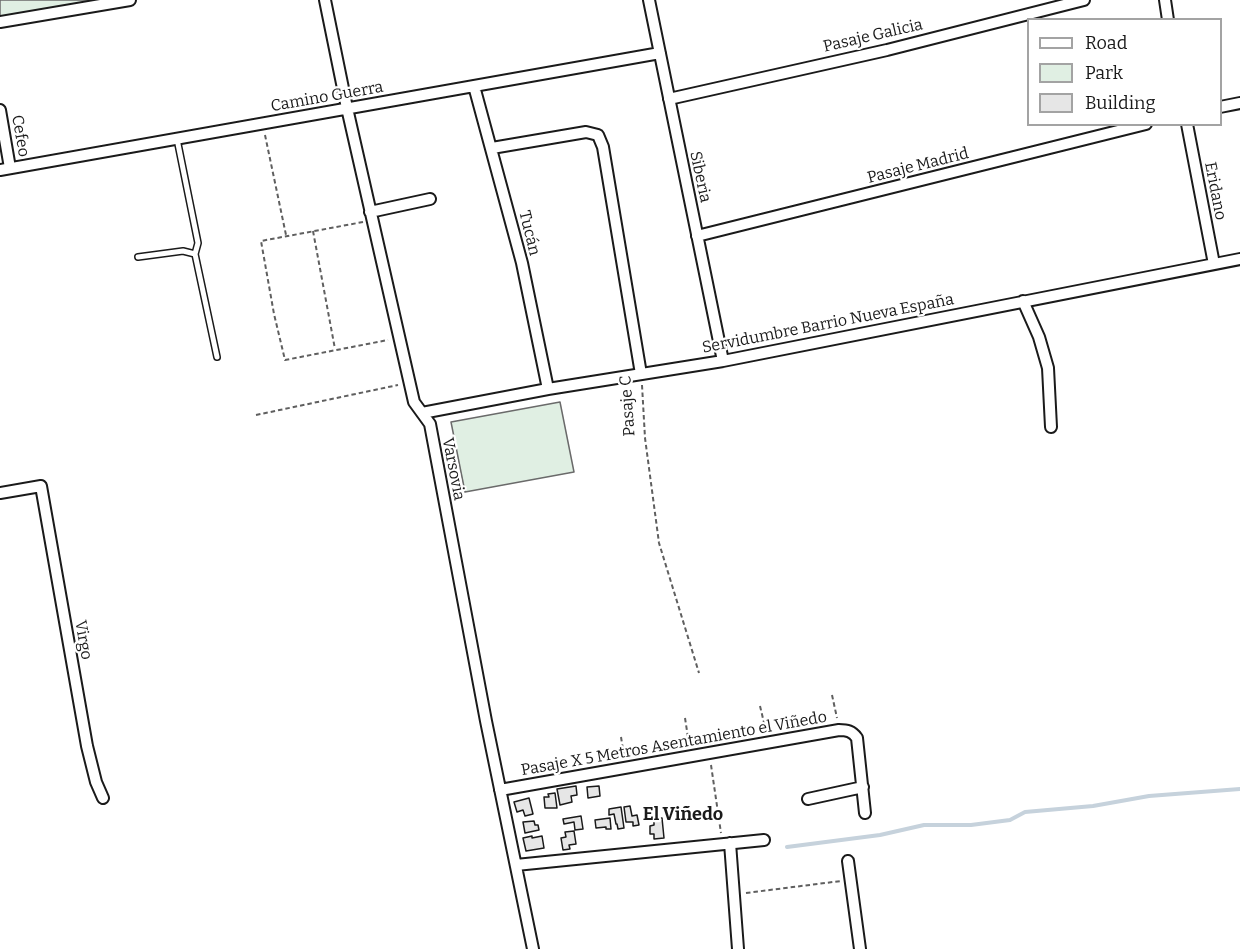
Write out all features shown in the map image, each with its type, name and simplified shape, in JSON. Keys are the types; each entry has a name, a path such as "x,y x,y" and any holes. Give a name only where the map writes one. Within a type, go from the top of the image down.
{"street":[{"path":"0,22 130,0"},
{"name":"Varsovia","path":"325,0 347,108 414,402 430,424 500,790 534,949"},
{"name":"Siberia","path":"649,0 723,361"},
{"name":"Pasaje Galicia","path":"669,99 887,50 1084,0"},
{"path":"1164,0 1168,18"},
{"name":"Camino Guerra","path":"5,169 660,53"},
{"name":"Tucán","path":"474,86 522,263 548,389"},
{"path":"1222,107 1240,103"},
{"name":"Cefeo","path":"0,110 5,169"},
{"name":"Pasaje Madrid","path":"697,236 1138,126"},
{"name":"Eridano","path":"1186,126 1214,264"},
{"name":"Pasaje C","path":"492,148 586,132 598,135 603,147 641,374"},
{"path":"371,216 430,199"},
{"name":"Servidumbre Barrio Nueva España","path":"422,413 548,389 723,361 1240,259"},
{"path":"1023,301 1039,337 1048,368 1051,427"},
{"name":"Virgo","path":"0,493 41,486 87,746 96,782 104,798"},
{"name":"Pasaje X 5 Metros Asentamiento el Viñedo","path":"500,790 839,730 847,730 857,738 862,788"},
{"path":"808,799 862,788 865,813"},
{"path":"516,865 764,840"},
{"path":"726,844 734,895 738,949"},
{"path":"848,861 860,949"}],"lane":[{"path":"177,139 198,243 195,254 217,357"},
{"path":"138,257 183,251 195,254"}],"path":[{"path":"263,123 287,236"},
{"path":"371,216 261,241 274,314 285,360 399,338"},
{"path":"313,231 335,349"},
{"name":"Pasaje C","path":"641,374 645,438 659,543 699,673"},
{"path":"256,415 397,385 409,380"},
{"path":"832,695 839,730"},
{"path":"760,706 768,742"},
{"path":"685,718 690,756"},
{"path":"621,737 627,768"},
{"path":"709,753 726,844"},
{"path":"734,895 851,880"}],"green space":[{"path":"0,0 98,0 0,17"},
{"path":"560,402 574,472 465,492 451,422"}],"building":[{"path":"576,786 577,795 571,796 572,802 560,805 557,789"},
{"path":"599,786 600,796 588,798 587,787"},
{"path":"555,793 557,808 545,808 544,797"},
{"path":"529,798 533,814 525,816 523,810 517,812 514,802"},
{"path":"630,806 632,816 637,815 639,825 633,826 633,822 626,822 624,807"},
{"path":"621,807 624,828 618,829 614,814 609,815 609,809"},
{"path":"581,816 583,829 575,830 574,822 564,824 563,819"},
{"path":"610,818 611,829 596,828 595,820"},
{"path":"662,818 664,838 654,839 654,834 650,834 650,826 654,825 654,819"},
{"path":"534,821 539,830 525,833 523,822"},
{"path":"574,831 576,844 569,845 570,849 563,850 561,838 566,837 565,832"},
{"path":"532,836 532,838 542,836 544,848 526,851 523,838"}],"waterway":[{"path":"787,847 880,835 924,825 971,825 1010,820 1025,812 1093,806 1149,796 1240,789"}],"district":[{"name":"El Viñedo","path":"683,815"}]}
